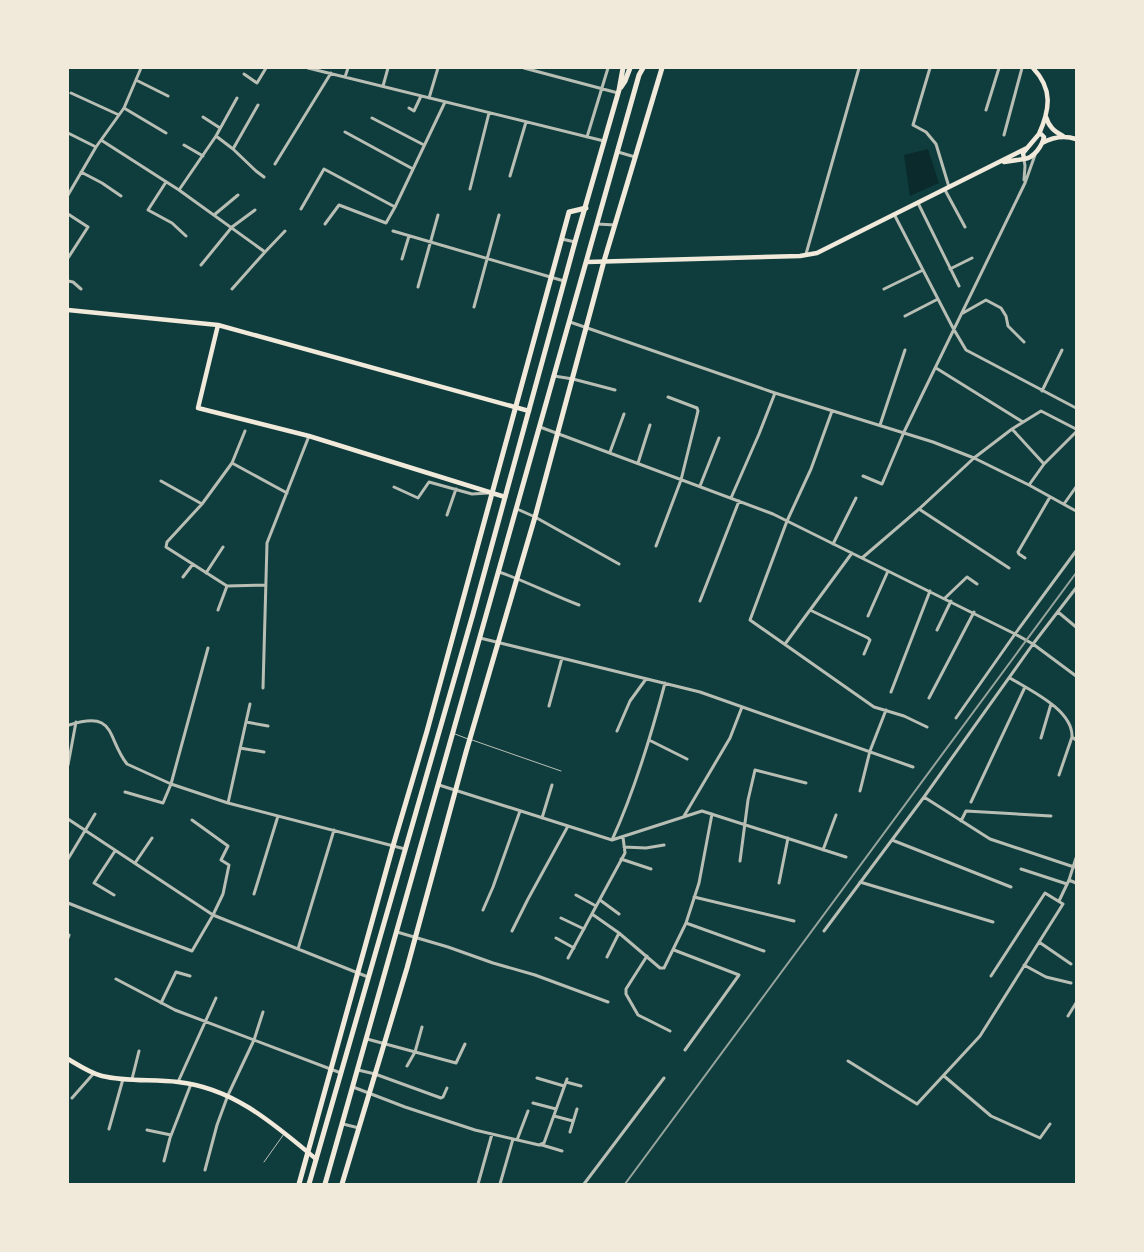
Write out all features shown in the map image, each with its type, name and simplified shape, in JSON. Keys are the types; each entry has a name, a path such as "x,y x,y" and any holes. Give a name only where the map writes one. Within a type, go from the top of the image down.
{"main road":[{"path":"309,1184 342,1074 529,411 623,68"},
{"path":"618,91 625,81 630,68"},
{"path":"326,1184 639,75 643,68"},
{"path":"342,1184 416,938 470,739 535,517 604,261 662,68"},
{"path":"1024,159 1023,153 1039,134 1046,116 1048,95 1044,82 1033,68"},
{"path":"1046,116 1048,125 1054,132 1065,137"},
{"path":"1039,134 1044,137 1042,144"},
{"path":"998,163 1030,158 1042,144 1050,139 1076,138"},
{"path":"587,262 806,255 817,252 1027,148"},
{"path":"299,1184 332,1070 357,973 427,731 569,212 586,208"},
{"path":"68,310 218,325 529,411"},
{"path":"218,325 198,408 309,436 505,496"},
{"path":"68,1059 101,1076 132,1080 178,1082 228,1095 245,1104 316,1160"}],"street":[{"path":"68,195 69,189 96,147 124,108 141,68"},
{"path":"244,74 256,82 266,68"},
{"path":"308,68 604,141"},
{"path":"345,77 348,68"},
{"path":"383,86 388,68"},
{"path":"429,98 438,68"},
{"path":"524,68 618,91"},
{"path":"587,137 608,68"},
{"path":"806,255 860,68"},
{"path":"930,68 912,125 926,132 936,144 947,188 965,226"},
{"path":"986,110 999,68"},
{"path":"1004,135 1022,68"},
{"path":"275,164 330,73"},
{"path":"136,80 168,96"},
{"path":"71,93 119,115"},
{"path":"409,108 414,111 421,96"},
{"path":"179,190 216,136 237,98"},
{"path":"325,224 339,205 386,223 445,102"},
{"path":"233,149 258,105"},
{"path":"124,108 166,133"},
{"path":"470,189 489,113"},
{"path":"203,117 220,128"},
{"path":"372,118 424,145"},
{"path":"510,176 526,122"},
{"path":"68,132 96,147"},
{"path":"345,132 413,169"},
{"path":"216,136 264,177"},
{"path":"101,140 179,190 265,252"},
{"path":"184,145 203,156"},
{"path":"863,476 882,484 904,432 936,368 953,328 962,314 1019,195 1037,150"},
{"path":"618,152 636,157"},
{"path":"1019,195 1025,173 1024,159"},
{"path":"301,209 324,169 395,207"},
{"path":"81,172 121,196"},
{"path":"166,182 148,210 172,223 186,236"},
{"path":"214,215 238,195"},
{"path":"918,203 959,286"},
{"path":"201,265 232,227 255,210"},
{"path":"68,214 88,227 68,258"},
{"path":"894,214 966,350 1076,408"},
{"path":"418,286 438,215"},
{"path":"474,307 499,215"},
{"path":"597,224 615,225"},
{"path":"232,289 285,231"},
{"path":"393,231 565,282"},
{"path":"402,259 409,236"},
{"path":"562,239 575,242"},
{"path":"950,269 972,258"},
{"path":"884,289 923,270"},
{"path":"68,281 73,282 81,289"},
{"path":"905,316 938,299"},
{"path":"962,314 986,300 1001,308 1006,316 1008,326 1024,342"},
{"path":"570,322 774,393 904,432 974,458 1029,484 1076,511"},
{"path":"880,425 905,350"},
{"path":"1042,391 1062,350"},
{"path":"936,368 1023,422"},
{"path":"554,376 615,390"},
{"path":"731,498 774,393"},
{"path":"656,546 681,480 698,410 668,397"},
{"path":"832,411 811,469 787,521 750,617 752,623 874,707 904,716 927,727"},
{"path":"862,558 920,509 974,458 1012,429 1041,411 1076,430 1044,464 1029,484"},
{"path":"610,452 624,414"},
{"path":"638,463 650,425"},
{"path":"540,427 700,486 787,521 974,612 1033,644 1076,676"},
{"path":"1012,429 1044,464"},
{"path":"245,431 232,463 202,504 167,542 166,547 227,586 266,585"},
{"path":"263,688 267,543 309,436"},
{"path":"700,486 719,438"},
{"path":"232,463 287,493"},
{"path":"161,481 202,504"},
{"path":"394,487 418,498 429,482 472,494 492,492"},
{"path":"1064,504 1076,487"},
{"path":"447,515 456,490"},
{"path":"1025,558 1018,552 1050,497"},
{"path":"833,544 856,498"},
{"path":"700,601 739,501"},
{"path":"516,509 535,517 619,564"},
{"path":"920,509 1009,568"},
{"path":"206,573 223,547"},
{"path":"956,718 1076,551"},
{"path":"785,644 852,553"},
{"path":"183,577 193,564"},
{"path":"868,616 888,571"},
{"path":"499,572 518,578 553,596 579,605"},
{"path":"945,598 967,577 977,584"},
{"path":"218,610 227,586"},
{"path":"824,931 1076,588"},
{"path":"890,692 930,591"},
{"path":"937,630 951,601"},
{"path":"810,610 868,638 870,640 864,654"},
{"path":"929,698 974,612"},
{"path":"1058,612 1076,627"},
{"path":"480,638 700,692 913,766"},
{"path":"125,792 163,802 171,784 208,648"},
{"path":"549,706 562,658"},
{"path":"1010,678 1051,704 1069,720 1073,729 1072,737 1059,775"},
{"path":"617,731 630,701 646,679"},
{"path":"612,840 620,823 649,740 665,683"},
{"path":"971,802 1025,687"},
{"path":"228,803 250,704"},
{"path":"1041,738 1051,704"},
{"path":"683,817 730,738 742,707"},
{"path":"860,791 870,752 886,710"},
{"path":"69,725 92,720 106,726 112,732 127,764 171,784 228,803 404,849"},
{"path":"68,765 76,722"},
{"path":"246,722 268,726"},
{"path":"1072,737 1076,740"},
{"path":"649,740 688,760"},
{"path":"240,748 264,752"},
{"path":"740,861 748,800 755,770 806,783"},
{"path":"542,818 552,784"},
{"path":"438,785 612,840 702,811 846,857"},
{"path":"924,797 990,839 1074,867"},
{"path":"483,910 494,887 520,811"},
{"path":"961,821 966,811 1051,816"},
{"path":"68,859 95,814"},
{"path":"592,914 648,956 660,968 664,968 686,923 699,883 712,814"},
{"path":"823,850 836,815"},
{"path":"254,894 278,816"},
{"path":"68,820 213,915 369,977"},
{"path":"68,903 192,950 223,894 229,865 221,860 228,846 192,820"},
{"path":"512,931 568,826"},
{"path":"298,950 334,830"},
{"path":"568,958 622,860 625,853 623,836"},
{"path":"135,863 152,838"},
{"path":"779,883 788,838"},
{"path":"892,840 1011,887"},
{"path":"624,847 646,848 664,845"},
{"path":"114,895 94,883 116,851"},
{"path":"1059,901 1076,858"},
{"path":"622,860 651,869"},
{"path":"1021,869 1076,883"},
{"path":"860,882 993,922"},
{"path":"848,1060 917,1104 980,1036 1063,904 1045,893 991,976"},
{"path":"576,895 596,906"},
{"path":"694,897 794,921"},
{"path":"600,900 619,914"},
{"path":"561,918 584,929"},
{"path":"686,923 764,951"},
{"path":"397,932 536,975 608,1002"},
{"path":"607,957 619,933"},
{"path":"556,938 574,948"},
{"path":"1039,942 1071,964"},
{"path":"674,950 739,976 685,1050"},
{"path":"648,956 626,989 626,994 638,1015 670,1031"},
{"path":"1024,965 1046,977 1071,982"},
{"path":"162,1003 176,972 190,976"},
{"path":"116,979 162,1003 206,1022 342,1074"},
{"path":"178,1082 216,998"},
{"path":"1068,1016 1076,1003"},
{"path":"206,1170 217,1125 228,1095 254,1040 263,1012"},
{"path":"407,1066 415,1052 422,1027"},
{"path":"367,1039 456,1063 465,1044"},
{"path":"132,1080 140,1051"},
{"path":"358,1070 375,1074 441,1098 447,1088"},
{"path":"72,1098 95,1073"},
{"path":"944,1076 991,1116 1040,1138 1050,1124"},
{"path":"108,1129 123,1078"},
{"path":"537,1078 581,1086"},
{"path":"584,1184 664,1078"},
{"path":"541,1145 544,1143 566,1082"},
{"path":"164,1161 171,1135 190,1084"},
{"path":"353,1087 414,1110 492,1134 562,1151"},
{"path":"534,1103 556,1109"},
{"path":"570,1132 577,1109"},
{"path":"500,1184 515,1140 528,1111"},
{"path":"554,1116 573,1121"},
{"path":"343,1124 358,1128"},
{"path":"147,1130 171,1135"},
{"path":"478,1184 492,1134"}],"lane":[{"path":"453,733 561,771"},
{"path":"264,1162 284,1133"}],"water":[{"path":"928,149 939,183 910,196 904,155"}],"railway":[{"path":"625,1184 1076,573"}]}
